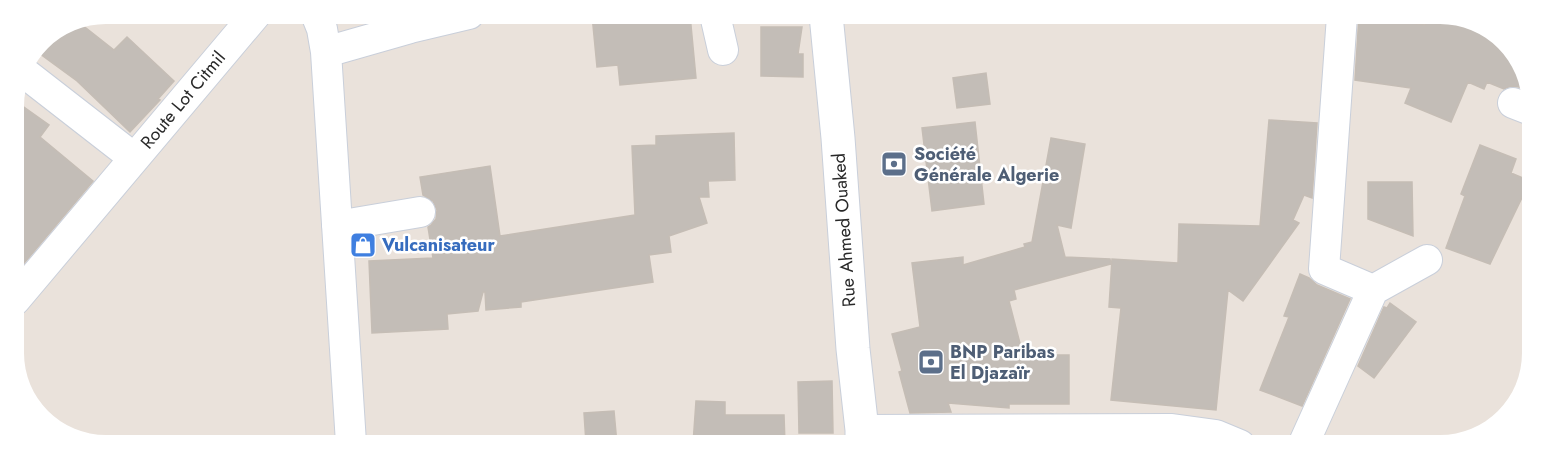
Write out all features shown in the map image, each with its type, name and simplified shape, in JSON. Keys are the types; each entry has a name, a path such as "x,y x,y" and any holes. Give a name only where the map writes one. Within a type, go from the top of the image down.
{"main road":[{"name":"Rue Ahmed Ouaked","path":"827,24 862,435"}],"street":[{"name":"Route Lot Citmil","path":"24,289 248,24"},
{"path":"320,24 326,52 350,435"},
{"path":"326,52 397,24"},
{"path":"717,24 723,50"},
{"path":"1341,24 1324,269 1373,290"},
{"name":"Route Lot Citmil","path":"29,77 134,158"},
{"path":"337,226 420,212"},
{"path":"1308,435 1373,290 1427,260"},
{"path":"940,435 1172,429 1216,435"}],"building":[{"path":"593,24 691,24 696,78 620,85 618,65 597,67"},
{"path":"1358,24 1440,24 1471,30 1490,41 1511,65 1519,87 1511,86 1504,89 1487,82 1484,89 1468,82 1451,122 1405,103 1411,88 1355,80"},
{"path":"85,27 114,50 127,37 174,81 158,99 160,100 130,132 77,81 42,55 61,38"},
{"path":"761,27 802,27 798,54 803,54 803,77 761,76"},
{"path":"986,73 990,104 957,108 953,78"},
{"path":"24,107 49,125 40,137 93,181 24,263"},
{"path":"1269,120 1317,123 1312,198 1304,195 1293,220 1299,223 1243,301 1228,290 1216,410 1111,400 1121,308 1109,307 1112,259 1178,263 1179,224 1260,226"},
{"path":"975,122 984,204 932,211 922,128"},
{"path":"734,133 735,180 708,181 709,197 699,197 707,223 669,236 671,252 649,255 653,282 521,302 521,307 486,310 485,292 483,292 478,311 447,314 448,329 372,333 369,261 433,258 428,227 436,219 437,210 433,201 423,195 420,177 490,166 500,236 635,215 632,146 656,145 656,136"},
{"path":"1051,138 1085,144 1071,228 1057,225 1065,257 1110,259 1111,264 1014,290 1016,299 1009,301 1023,355 1069,355 1069,404 1009,404 1009,408 948,403 951,412 910,413 892,334 920,327 912,263 963,257 963,265 1025,247 1024,244 1032,242"},
{"path":"1480,145 1516,159 1511,173 1522,178 1522,198 1490,264 1446,248 1465,196 1461,194"},
{"path":"1368,182 1412,182 1413,236 1368,219"},
{"path":"1300,274 1317,285 1350,299 1302,406 1260,390 1289,317 1284,316"},
{"path":"1390,303 1416,322 1374,378 1358,366 1384,307 1387,308"},
{"path":"832,381 833,433 799,433 798,382"},
{"path":"696,401 725,402 725,415 784,415 785,435 694,435"},
{"path":"614,411 616,435 585,435 584,413"}],"place":[{"name":"Société Générale Algerie","path":"894,164"},
{"name":"Vulcanisateur","path":"363,245"},
{"name":"BNP Paribas El Djazaïr","path":"931,362"}]}
